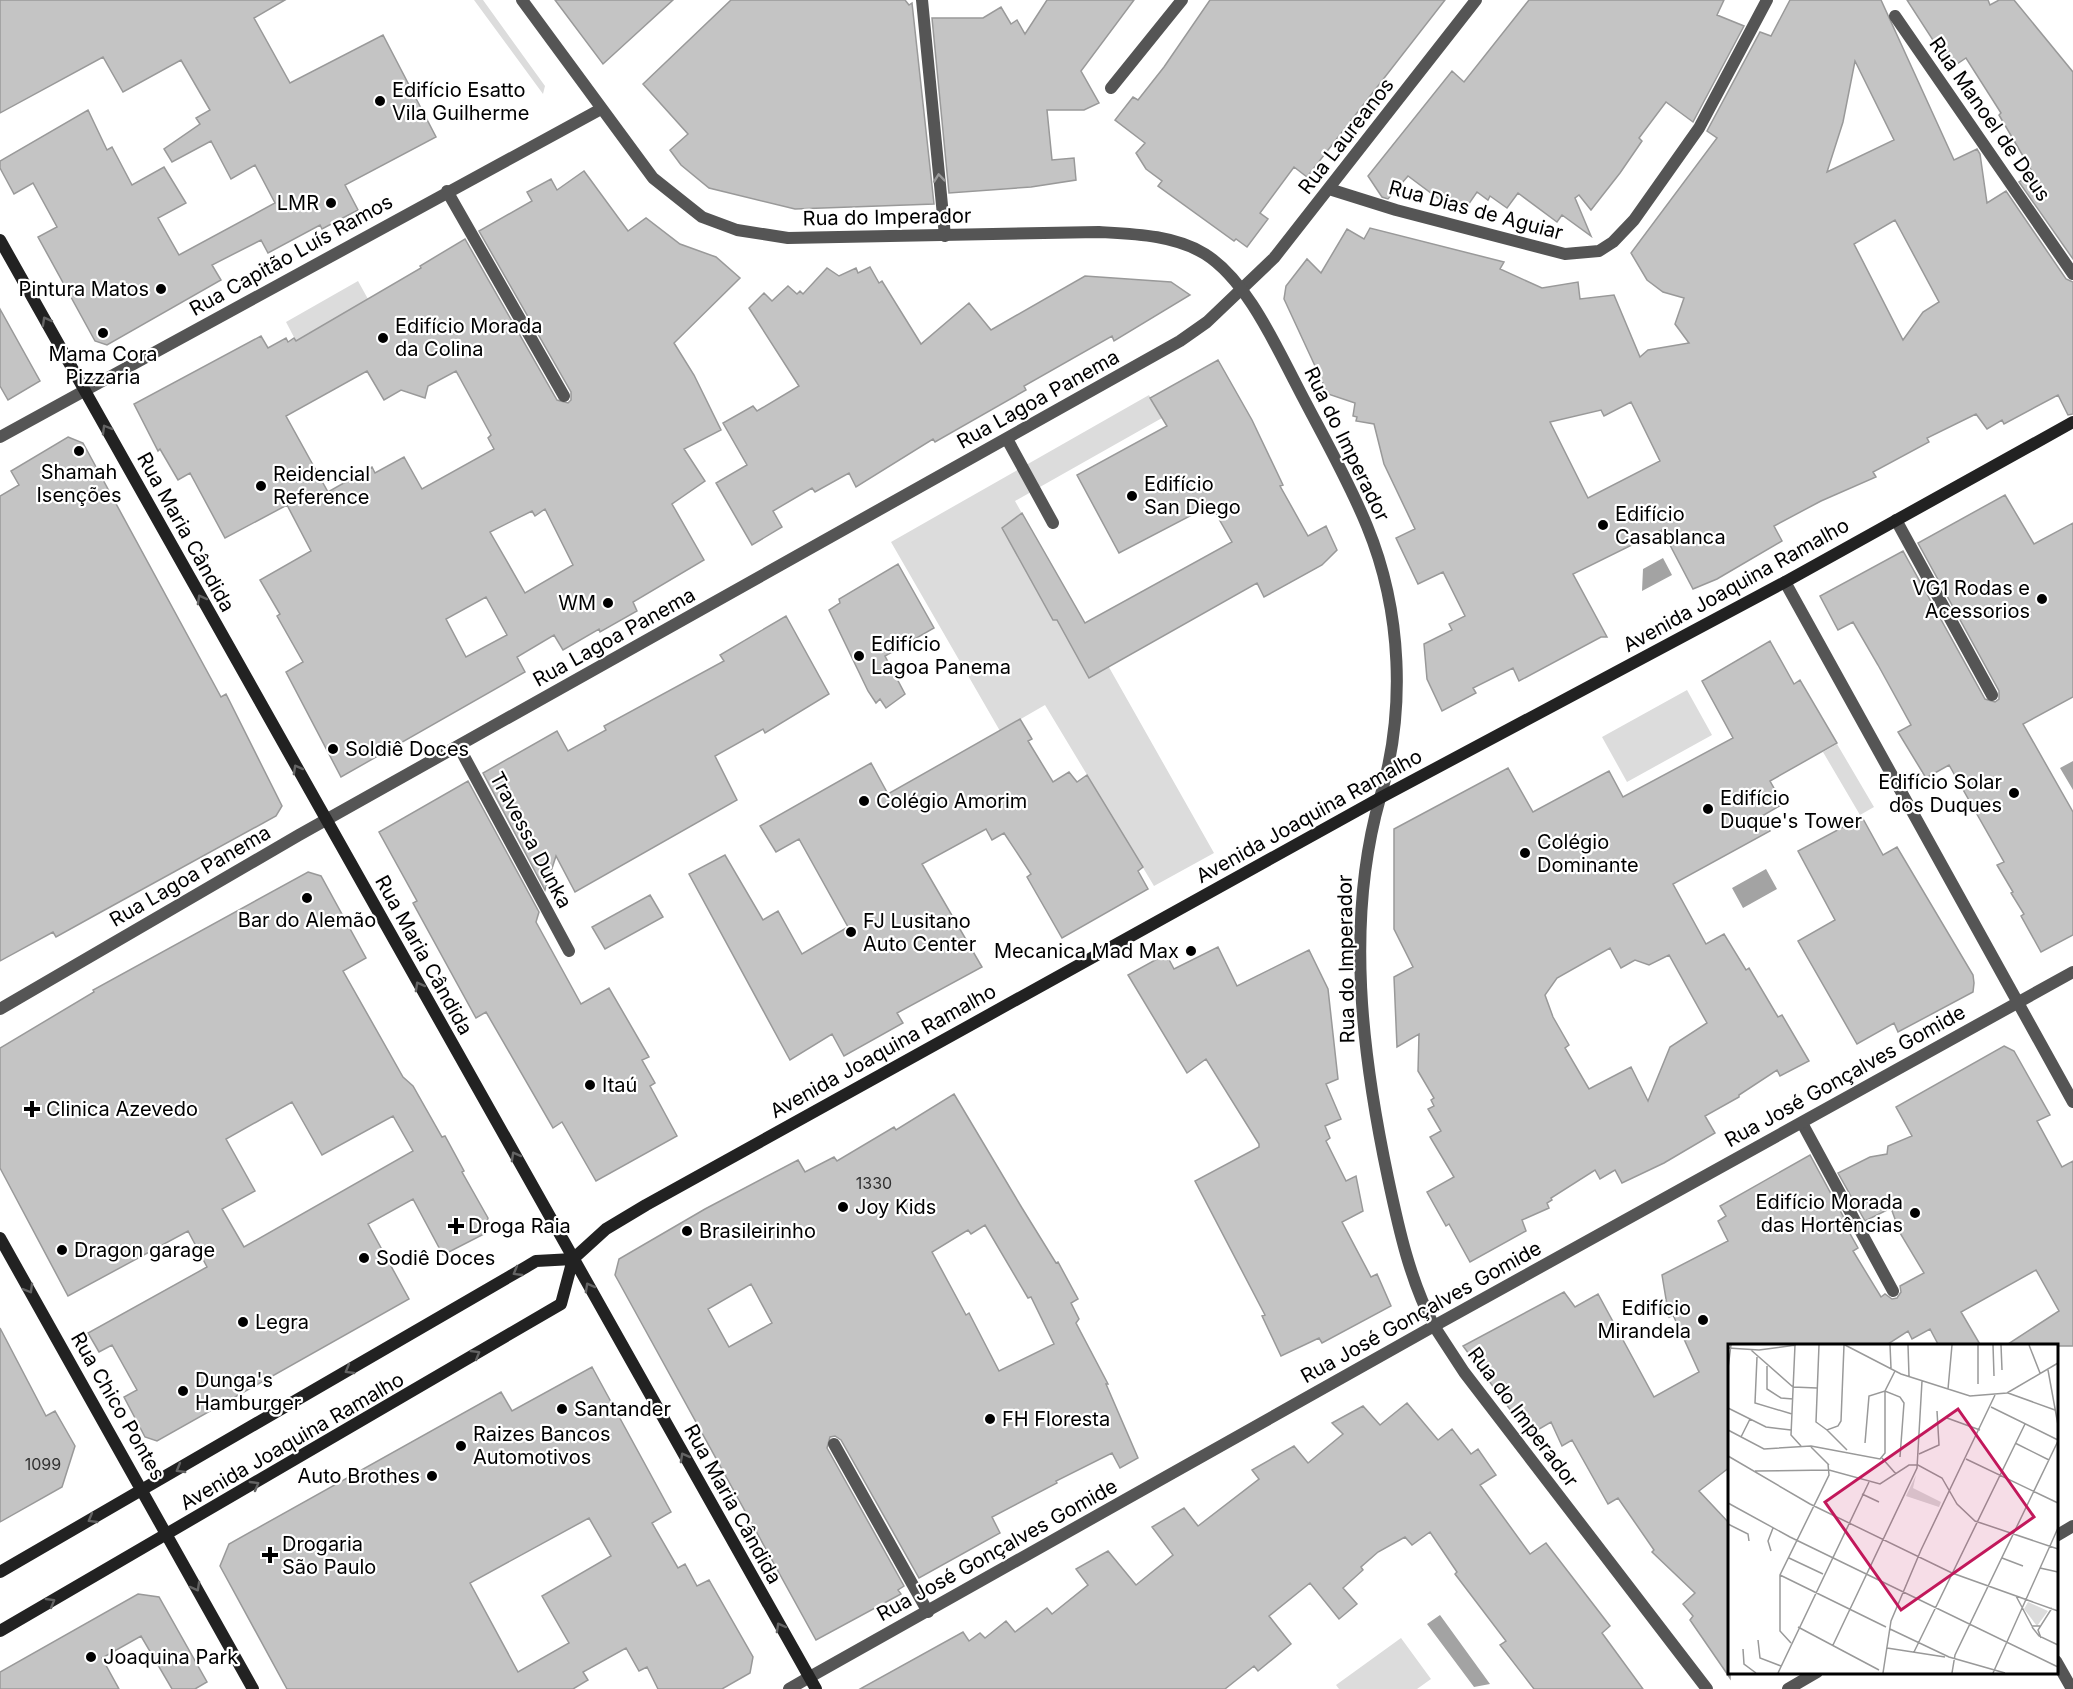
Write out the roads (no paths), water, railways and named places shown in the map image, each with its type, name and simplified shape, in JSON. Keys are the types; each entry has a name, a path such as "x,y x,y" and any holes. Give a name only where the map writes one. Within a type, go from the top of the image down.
{"main road":[{"name":"Rua Maria Cândida","path":"0,240 816,1689"},
{"name":"Avenida Joaquina Ramalho","path":"0,1632 561,1304 573,1259 606,1229 646,1205 1380,798 1785,582 2073,422"},
{"name":"Rua Chico Pontes","path":"0,1239 253,1689"},
{"name":"Avenida Joaquina Ramalho","path":"0,1572 536,1261 573,1259"}],"street":[{"name":"Rua do Imperador","path":"522,0 653,178 702,217 737,230 788,238 1099,232 1146,235 1183,245 1205,255 1241,291 1277,348 1347,480 1368,528 1383,573 1395,651 1396,718 1394,747 1365,859 1362,889 1362,989 1366,1051 1376,1121 1408,1265 1434,1326 1464,1372 1707,1689"},
{"path":"922,0 945,236"},
{"path":"1112,88 1182,0"},
{"name":"Rua Laureanos","path":"1241,291 1274,258 1476,0"},
{"name":"Rua Dias de Aguiar","path":"1329,189 1396,210 1565,254 1599,251 1613,242 1634,219 1699,128 1767,0"},
{"name":"Rua Manoel de Deus","path":"1895,16 2073,274"},
{"name":"Rua Capitão Luís Ramos","path":"0,437 447,191 602,109"},
{"path":"447,191 564,396"},
{"name":"Rua Lagoa Panema","path":"0,1009 326,820 1180,341 1207,322 1241,291"},
{"path":"1007,440 1053,523"},
{"path":"1896,520 1992,695"},
{"path":"1785,582 2073,1102"},
{"name":"Travessa Dunka","path":"459,747 568,951"},
{"name":"Rua José Gonçalves Gomide","path":"789,1689 1434,1326 2073,972"},
{"path":"1802,1122 1893,1291"},
{"path":"834,1444 928,1612"},
{"path":"2058,1535 2073,1526"},
{"path":"2058,1664 2072,1689"},
{"path":"1788,1689 1814,1674"}],"place":[{"name":"Edifício Esatto Vila Guilherme","path":"380,101"},
{"name":"LMR","path":"331,203"},
{"name":"Pintura Matos","path":"161,289"},
{"name":"Mama Cora Pizzaria","path":"103,333"},
{"name":"Edifício Morada da Colina","path":"383,338"},
{"name":"Shamah Isenções","path":"79,451"},
{"name":"Reidencial Reference","path":"261,486"},
{"name":"Edifício San Diego","path":"1132,496"},
{"name":"Edifício Casablanca","path":"1603,525"},
{"name":"VG1 Rodas e Acessorios","path":"2042,599"},
{"name":"WM","path":"608,603"},
{"name":"Edifício Lagoa Panema","path":"859,656"},
{"name":"Soldiê Doces","path":"333,749"},
{"name":"Edifício Solar dos Duques","path":"2014,793"},
{"name":"Colégio Amorim","path":"864,801"},
{"name":"Edifício Duque's Tower","path":"1708,809"},
{"name":"Colégio Dominante","path":"1525,853"},
{"name":"Bar do Alemão","path":"307,898"},
{"name":"FJ Lusitano Auto Center","path":"851,932"},
{"name":"Mecanica Mad Max","path":"1191,951"},
{"name":"Itaú","path":"590,1085"},
{"name":"Clinica Azevedo","path":"32,1109"},
{"name":"Joy Kids","path":"843,1207"},
{"name":"Edifício Morada das Hortências","path":"1915,1213"},
{"name":"Droga Raia","path":"456,1226"},
{"name":"Brasileirinho","path":"687,1231"},
{"name":"Dragon garage","path":"62,1250"},
{"name":"Sodiê Doces","path":"364,1258"},
{"name":"Edifício Mirandela","path":"1703,1320"},
{"name":"Legra","path":"243,1322"},
{"name":"Dunga's Hamburger","path":"183,1391"},
{"name":"Santander","path":"562,1409"},
{"name":"FH Floresta","path":"990,1419"},
{"name":"Raizes Bancos Automotivos","path":"461,1446"},
{"name":"Auto Brothes","path":"432,1476"},
{"name":"Drogaria São Paulo","path":"270,1555"},
{"name":"Joaquina Park","path":"91,1657"}]}
